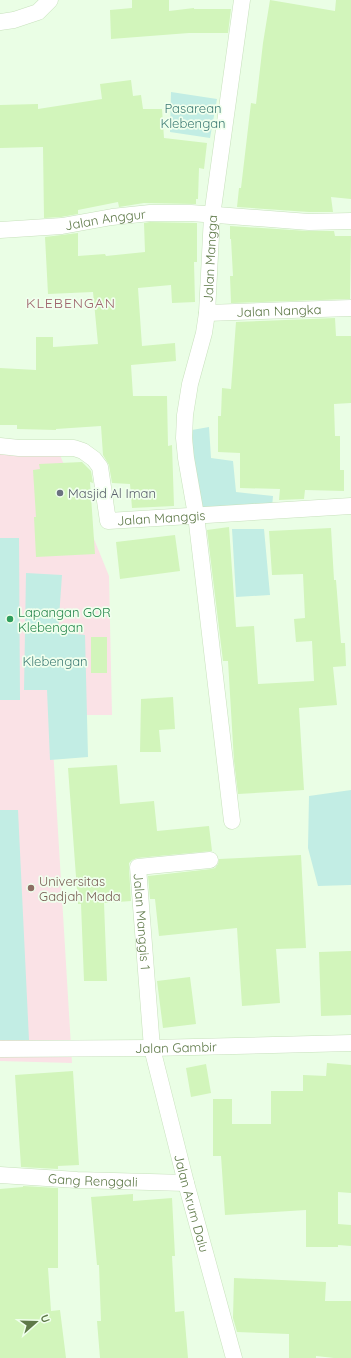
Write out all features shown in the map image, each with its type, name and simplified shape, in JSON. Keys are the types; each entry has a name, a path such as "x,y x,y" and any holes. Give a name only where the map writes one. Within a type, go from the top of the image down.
{"street":[{"path":"0,22 14,20 38,12 50,0"},
{"name":"Jalan Mangga","path":"232,820 196,515 184,438 185,415 190,384 204,333 207,313 212,216 242,0"},
{"name":"Jalan Anggur","path":"0,230 62,226 112,217 150,213 191,214 309,222 351,221"},
{"name":"Jalan Nangka","path":"207,313 351,308"},
{"name":"Jalan Manggis","path":"0,446 19,448 74,448 83,451 94,459 100,467 108,521 351,506"},
{"name":"Jalan Manggis 1","path":"152,1048 138,867 210,860"},
{"name":"Jalan Gambir","path":"0,1049 152,1048 351,1043"},
{"name":"Jalan Arum Dalu","path":"152,1048 186,1183 234,1358"},
{"name":"Gang Renggali","path":"0,1175 77,1180 186,1183"}],"shaded area":[{"name":"Universitas Gadjah Mada","path":"0,452 60,455 109,576 112,715 51,715 72,1063 0,1061"}],"green space":[{"name":"Pasarean Klebengan","path":"171,92 217,99 210,138 170,132"},
{"path":"209,427 211,458 233,461 236,492 273,496 272,507 196,508 192,430"},
{"path":"232,529 264,529 270,595 236,597"},
{"name":"Lapangan GOR Klebengan","path":"0,538 19,538 20,700 0,700"},
{"name":"Klebengan","path":"26,573 62,575 58,632 85,635 88,757 50,760 47,690 24,690"},
{"path":"351,790 351,885 318,886 308,848 309,796"},
{"path":"0,810 18,810 29,1040 0,1040"}],"building":[{"path":"132,0 169,0 169,11 194,8 231,9 228,33 189,33 111,39 110,10 132,8"},
{"path":"270,0 335,11 336,0 351,0 351,199 331,197 333,212 309,212 237,207 239,188 241,188 251,103 256,104 263,43"},
{"path":"131,80 133,96 141,95 143,109 162,109 164,138 207,143 204,169 199,168 198,199 196,199 196,204 144,203 119,207 118,202 78,210 78,214 44,218 43,147 0,148 0,105 38,104 38,109 102,99 100,84"},
{"path":"144,223 197,223 197,262 194,262 195,302 172,303 171,285 138,288 142,346 175,343 176,361 131,365 133,396 167,396 168,446 172,445 174,506 132,508 130,484 112,483 109,465 103,455 101,426 56,430 17,429 17,425 0,425 0,368 36,370 36,337 53,337 53,347 98,344 93,292 48,294 45,237 78,233 78,256 105,254 106,256 145,252"},
{"path":"230,226 308,231 334,231 335,236 351,236 350,299 231,303 230,276 233,276"},
{"path":"335,318 336,336 351,336 351,403 334,404 335,436 340,436 340,470 344,470 344,491 305,490 304,499 279,500 280,489 240,488 240,453 218,452 218,416 221,416 222,388 231,389 236,322"},
{"path":"82,462 91,471 93,483 90,482 95,554 36,557 34,517 36,517 33,470 40,469 39,464"},
{"path":"229,527 236,627 254,626 258,684 314,681 312,641 296,642 294,619 305,618 303,574 272,575 269,531 331,528 334,580 336,580 341,643 345,643 346,666 333,667 337,705 299,708 304,790 238,794 234,761 228,661 223,661 207,530"},
{"path":"175,535 180,571 120,579 116,542"},
{"path":"91,637 107,637 107,673 91,673"},
{"path":"173,697 175,729 159,730 161,752 140,752 141,699"},
{"path":"117,765 120,804 154,801 157,831 209,826 212,851 137,858 129,863 131,901 104,903 107,981 84,981 81,904 78,904 68,768"},
{"path":"301,855 306,948 276,949 280,1003 242,1006 237,928 159,936 155,899 150,899 148,876 211,869 215,868 219,859"},
{"path":"351,951 351,1015 321,1016 319,952"},
{"path":"190,977 196,1024 163,1028 157,981"},
{"path":"327,1063 351,1065 351,1193 338,1192 338,1224 351,1225 351,1246 338,1245 338,1247 306,1247 306,1210 225,1215 221,1156 213,1156 213,1099 232,1099 232,1124 271,1124 271,1091 303,1091 303,1075 326,1076"},
{"path":"206,1064 211,1093 191,1097 186,1068"},
{"path":"73,1071 79,1165 58,1166 58,1169 21,1167 15,1075"},
{"path":"23,1186 58,1188 58,1268 48,1268 51,1311 60,1310 66,1358 0,1358 0,1189"},
{"path":"133,1194 133,1201 172,1198 175,1256 172,1256 175,1312 184,1311 188,1358 100,1358 97,1321 101,1321 99,1265 97,1265 91,1197"},
{"path":"234,1278 326,1282 325,1301 351,1301 351,1358 316,1356 316,1358 289,1358 289,1334 237,1332 233,1318"}],"place":[{"name":"Masjid Al Iman","path":"60,493"},
{"name":"Lapangan GOR Klebengan","path":"10,619"},
{"name":"Universitas Gadjah Mada","path":"31,888"}],"district":[{"name":"KLEBENGAN","path":"71,303"}]}
